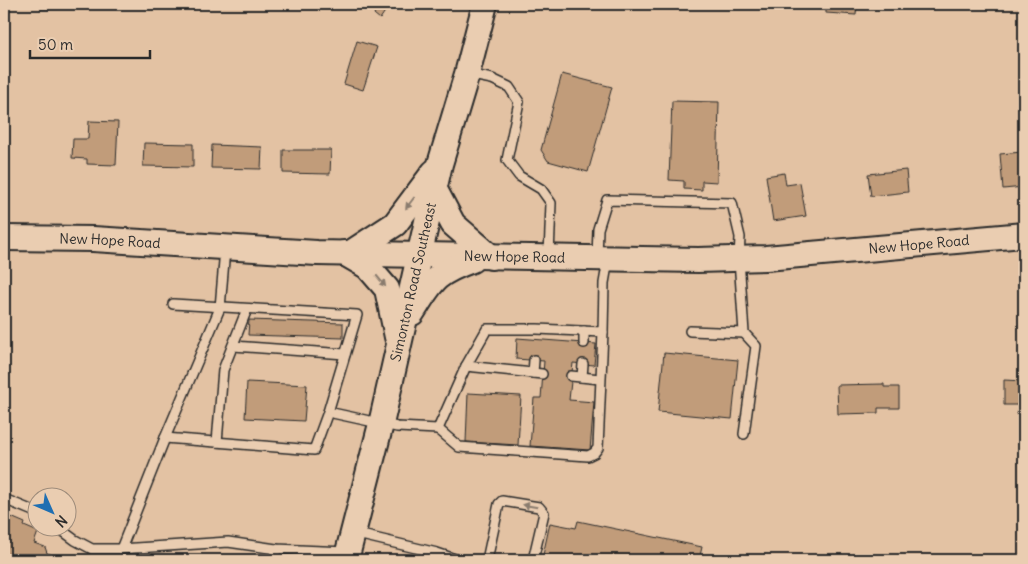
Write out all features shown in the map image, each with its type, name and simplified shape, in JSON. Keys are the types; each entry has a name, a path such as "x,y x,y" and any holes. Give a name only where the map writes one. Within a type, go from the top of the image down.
{"street":[{"name":"Simonton Road Southeast","path":"349,548 381,424 440,164 485,4"},
{"path":"400,336 387,288 368,267 347,252 395,224 440,164"},
{"path":"400,336 437,276 450,268 486,256 453,224 434,188"},
{"name":"New Hope Road","path":"4,238 93,239 317,253 347,252 602,259 739,259 904,247 1024,235"}],"lane":[{"path":"466,74 492,79 510,87 519,102 507,160 519,176 541,189 551,203 549,258"},
{"path":"328,412 398,427 438,429 459,447 588,456 594,453 598,448 604,283 598,229 607,200 732,202 740,237 739,259 744,333 756,346 744,434"},
{"path":"121,549 220,308 225,246"},
{"path":"165,438 314,450 328,412 357,315 173,304"},
{"path":"217,442 223,370 247,309"},
{"path":"438,429 466,366 487,329 603,332"},
{"path":"536,339 537,329"},
{"path":"562,330 562,341"},
{"path":"690,331 744,333"},
{"path":"584,332 584,343"},
{"path":"233,346 345,354"},
{"path":"466,366 538,374 534,360"},
{"path":"582,377 583,364"},
{"path":"571,376 600,380"},
{"path":"4,499 28,509"},
{"path":"487,560 500,502 502,501 539,508 544,513 533,560"},
{"path":"70,536 92,549 228,542 276,549 349,548 437,553 458,560"},
{"path":"274,560 276,549"}],"building":[{"path":"41,4 79,4 79,8 41,9"},
{"path":"364,4 390,4 380,19 374,14 375,12"},
{"path":"826,4 857,4 856,15 826,13"},
{"path":"357,41 377,47 363,90 344,84"},
{"path":"562,74 612,87 588,172 548,161 541,150"},
{"path":"672,101 719,102 717,182 702,181 702,190 684,189 684,181 669,180"},
{"path":"89,121 118,122 116,165 87,164 87,159 72,158 73,139 88,139"},
{"path":"144,143 193,144 193,167 143,166"},
{"path":"212,145 262,147 261,169 211,168"},
{"path":"283,150 331,150 330,174 283,173"},
{"path":"1022,152 1024,187 1003,189 1000,154"},
{"path":"906,170 908,192 871,196 868,174"},
{"path":"784,173 786,185 800,183 806,216 773,221 766,176"},
{"path":"249,320 343,323 343,338 248,335"},
{"path":"517,338 596,344 594,365 573,363 569,400 594,402 590,450 530,446 534,398 541,398 544,361 516,359"},
{"path":"664,353 738,360 732,419 658,412"},
{"path":"1004,380 1024,381 1024,415 1017,415 1018,405 1004,405"},
{"path":"247,382 307,385 304,421 245,418"},
{"path":"884,384 884,387 899,387 899,408 878,408 878,413 838,414 837,385"},
{"path":"468,393 521,396 518,445 466,442"},
{"path":"4,514 25,523 24,526 28,528 28,536 37,536 34,543 45,547 47,553 67,560 4,560"},
{"path":"578,521 702,547 699,560 568,560 543,555 550,523 576,528"}]}
